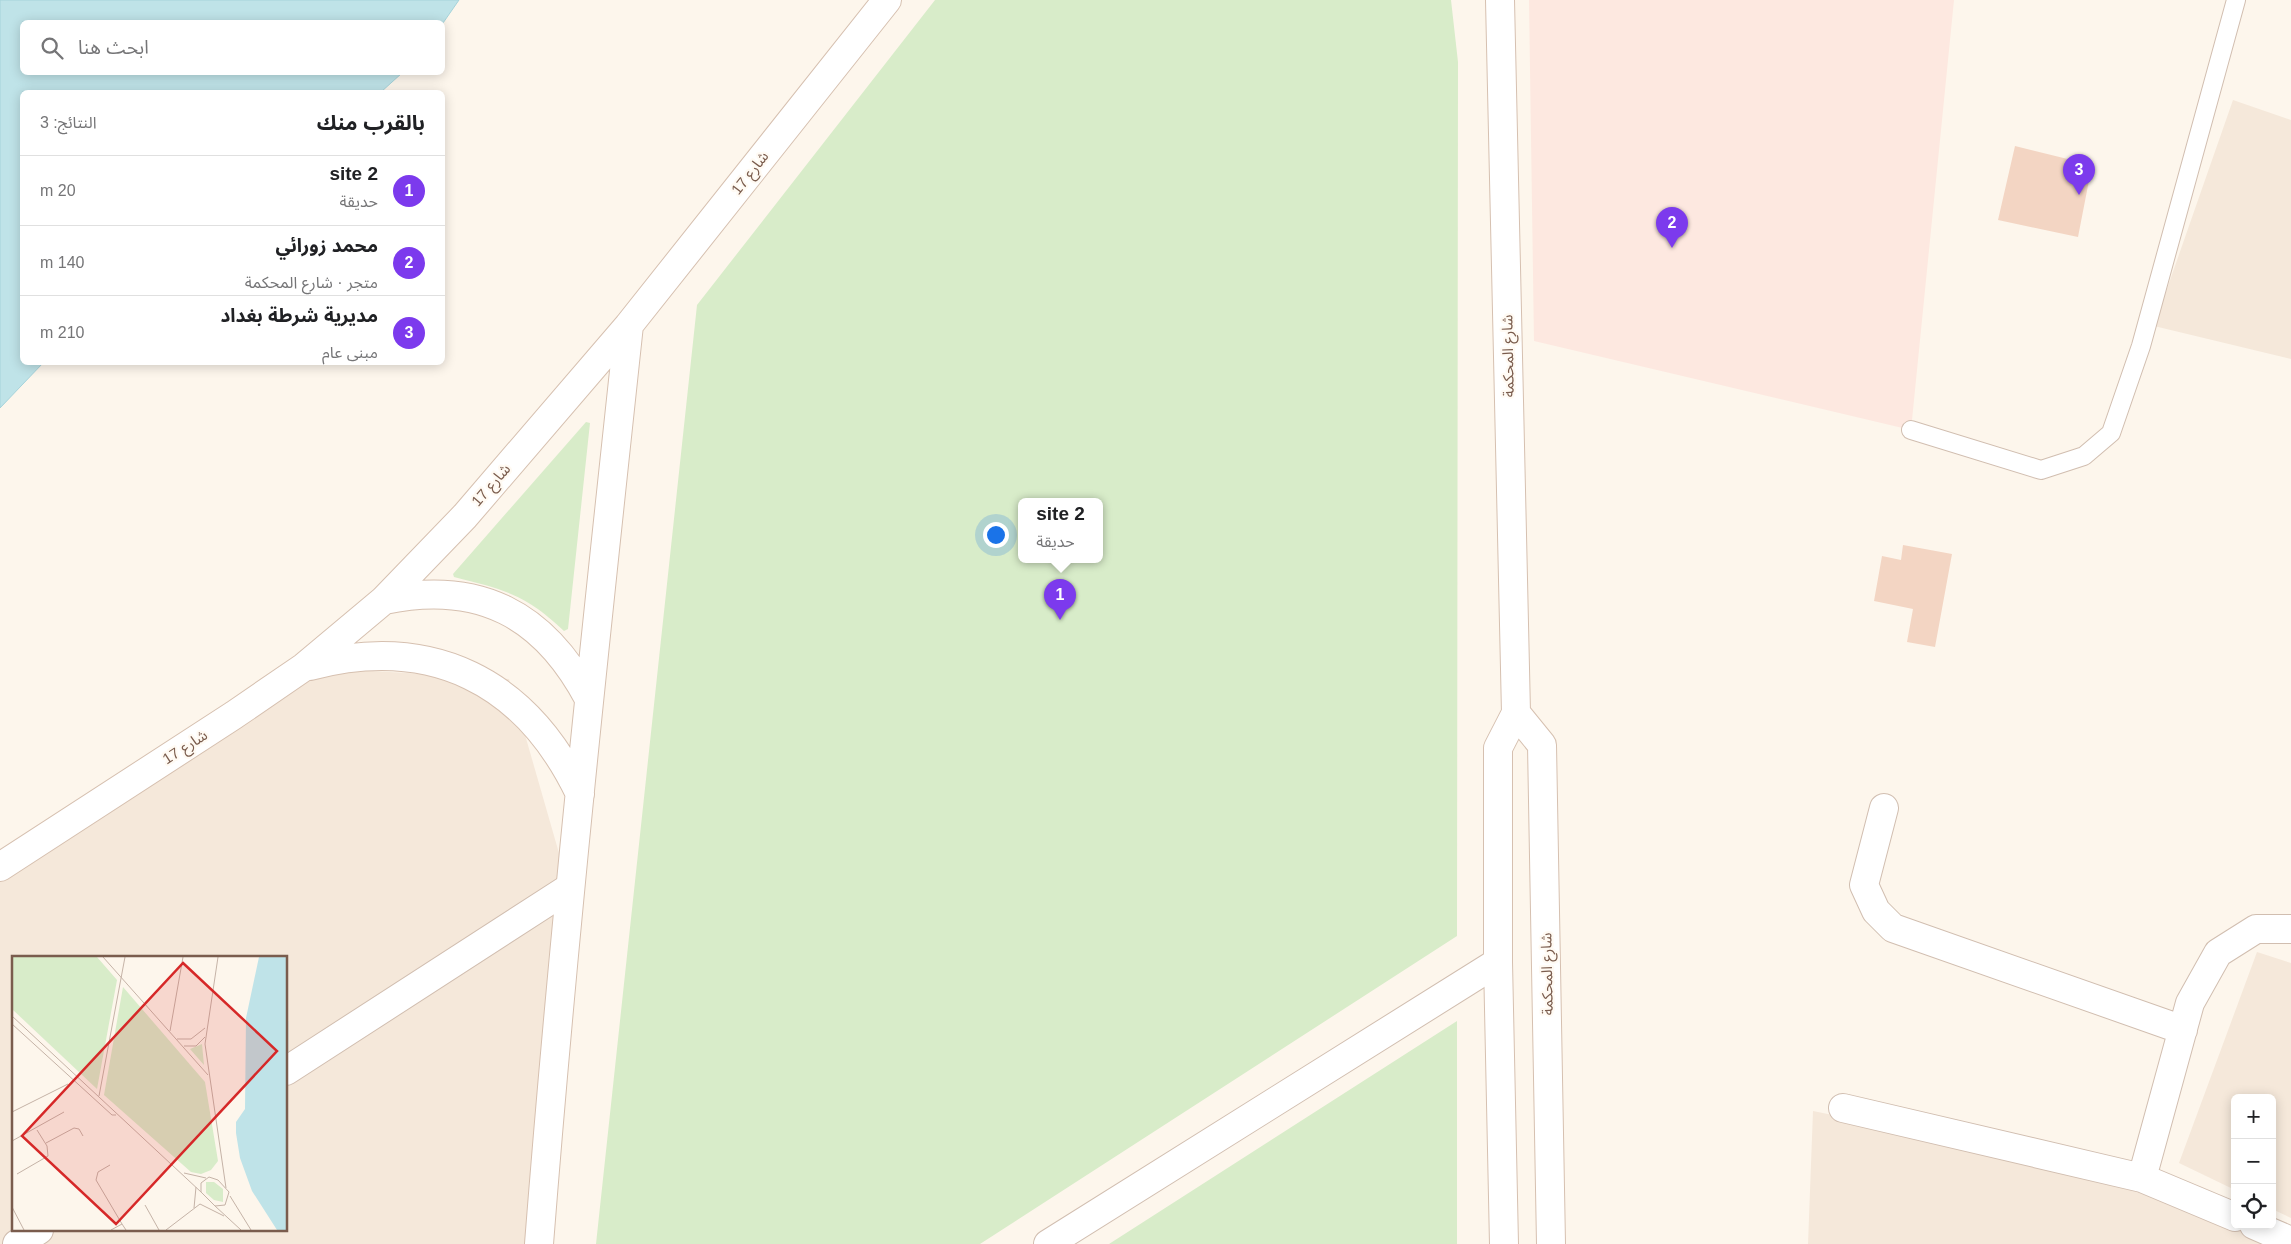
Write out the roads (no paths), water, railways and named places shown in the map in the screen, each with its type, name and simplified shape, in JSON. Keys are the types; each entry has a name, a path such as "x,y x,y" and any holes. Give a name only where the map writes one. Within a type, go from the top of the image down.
{"street":[{"name":"شارع 17","path":"0,867 234,715 304,667 384,600 465,516 629,325 887,0"},
{"name":"شارع المحكمة","path":"1500,0 1516,713 1498,748 1498,962 1504,1244"},
{"path":"539,1244 569,888 581,795 589,700 629,325"},
{"path":"384,600 414,594 445,594 476,599 506,610 532,626 555,647 574,672 589,700"},
{"path":"304,667 340,658 377,654 415,658 468,675 485,683 516,704 543,731 564,762 581,795"},
{"name":"شارع المحكمة","path":"1516,713 1542,745 1551,1244"},
{"path":"1884,808 1864,885 1876,911 1893,928 2183,1030"},
{"path":"288,1069 569,888"},
{"path":"2142,1178 2190,1003 2218,953 2256,930 2291,929"},
{"path":"1048,1244 1498,962"},
{"path":"1843,1108 2142,1178 2231,1215"},
{"path":"2263,1229 2291,1241"},
{"path":"18,1244 36,1232"}],"lane":[{"path":"1911,430 2041,470 2084,456 2111,433 2141,346 2236,0"}],"water":[{"path":"0,0 459,0 445,20 20,20 20,75 400,75 383,90 20,90 20,365 41,365 0,408"}],"place":[{"name":"مديرية شرطة بغداد","path":"2079,195"},
{"name":"محمد زورائي","path":"1672,248"},
{"name":"site 2","path":"1060,620"}]}
